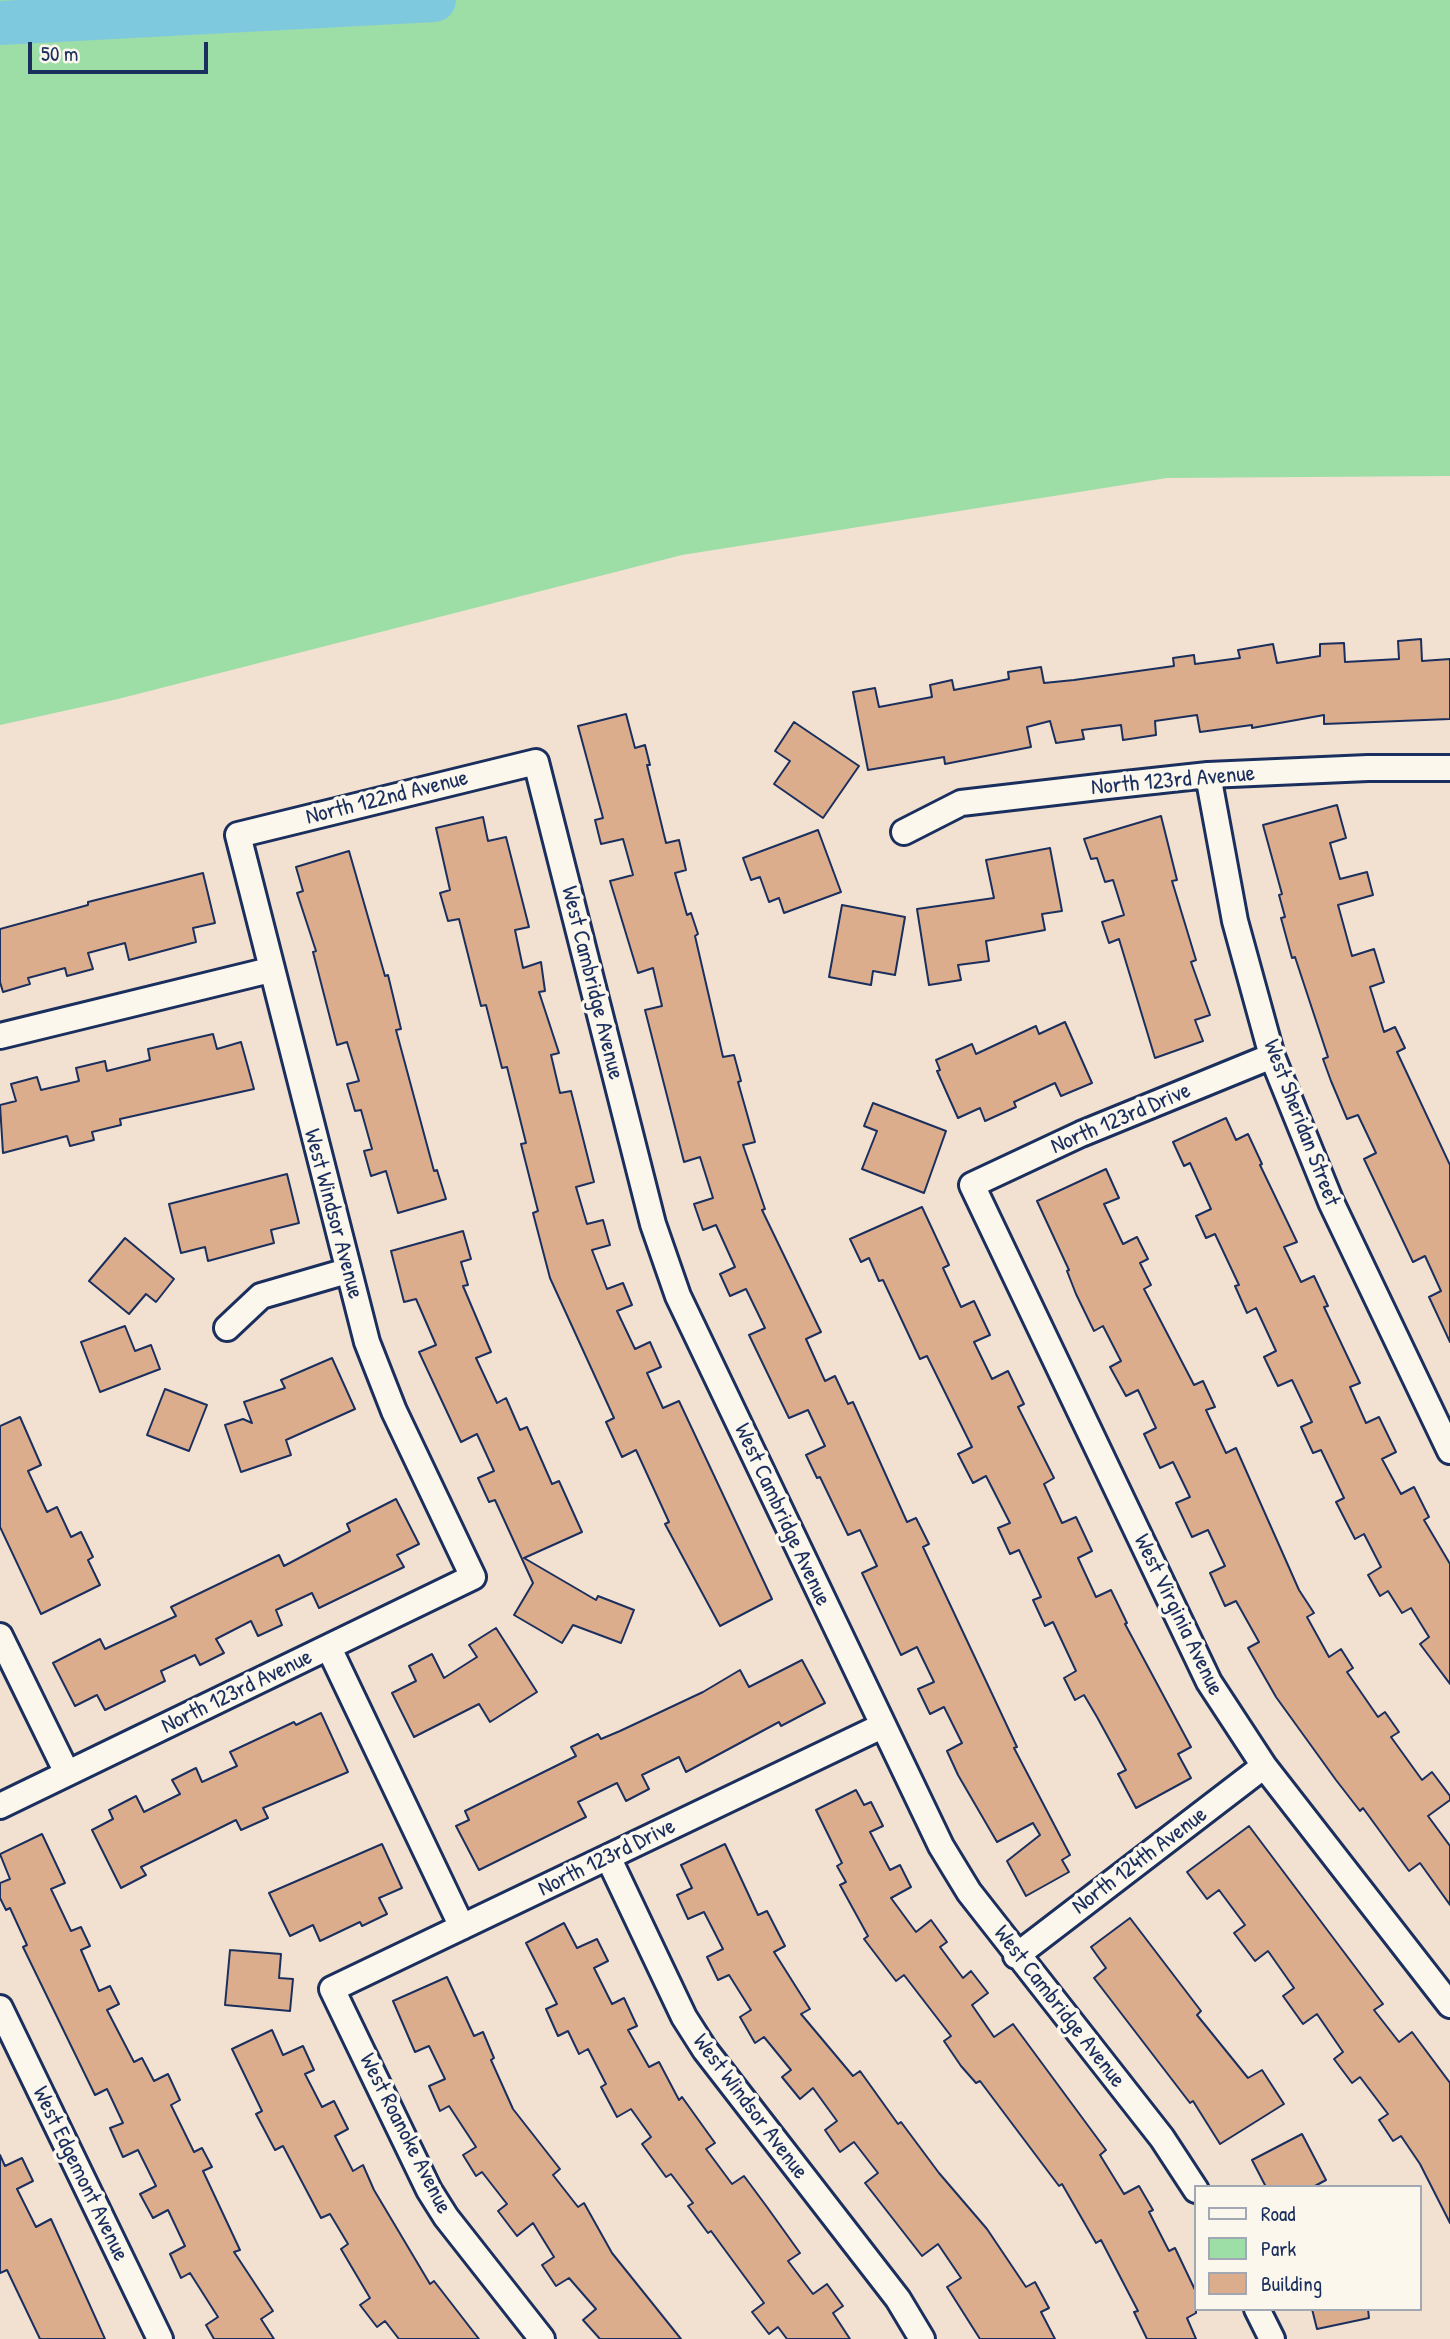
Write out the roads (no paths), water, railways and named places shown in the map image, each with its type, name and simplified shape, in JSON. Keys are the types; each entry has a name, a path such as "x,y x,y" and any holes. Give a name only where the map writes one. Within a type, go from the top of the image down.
{"street":[{"name":"North 122nd Avenue","path":"238,835 536,762"},
{"name":"West Cambridge Avenue","path":"536,762 666,1265 881,1727 941,1846 969,1892 1016,1956 1162,2138 1194,2187"},
{"name":"North 123rd Avenue","path":"904,832 961,803 1208,775 1368,768 1450,768"},
{"name":"West Sheridan Street","path":"1208,775 1235,921 1272,1056 1331,1202 1450,1451"},
{"name":"West Windsor Avenue","path":"238,835 347,1271 380,1379 473,1577"},
{"path":"0,1036 270,970"},
{"name":"North 123rd Drive","path":"972,1185 1081,1134 1272,1056"},
{"name":"West Virginia Avenue","path":"972,1185 1192,1648 1226,1710 1264,1766 1450,2006"},
{"path":"227,1328 261,1296 347,1271"},
{"name":"North 123rd Avenue","path":"0,1806 473,1577"},
{"path":"0,1636 67,1773"},
{"path":"328,1648 462,1927"},
{"name":"North 123rd Drive","path":"332,1989 881,1727"},
{"name":"North 124th Avenue","path":"1016,1956 1264,1766"},
{"name":"West Windsor Avenue","path":"608,1857 684,2017 705,2050 898,2299 922,2339"},
{"name":"West Roanoke Avenue","path":"332,1989 429,2190 446,2217 542,2339"},
{"name":"West Edgemont Avenue","path":"0,2008 160,2339"},
{"path":"1258,2311 1272,2339"}],"waterway":[{"path":"0,23 434,0"}]}
